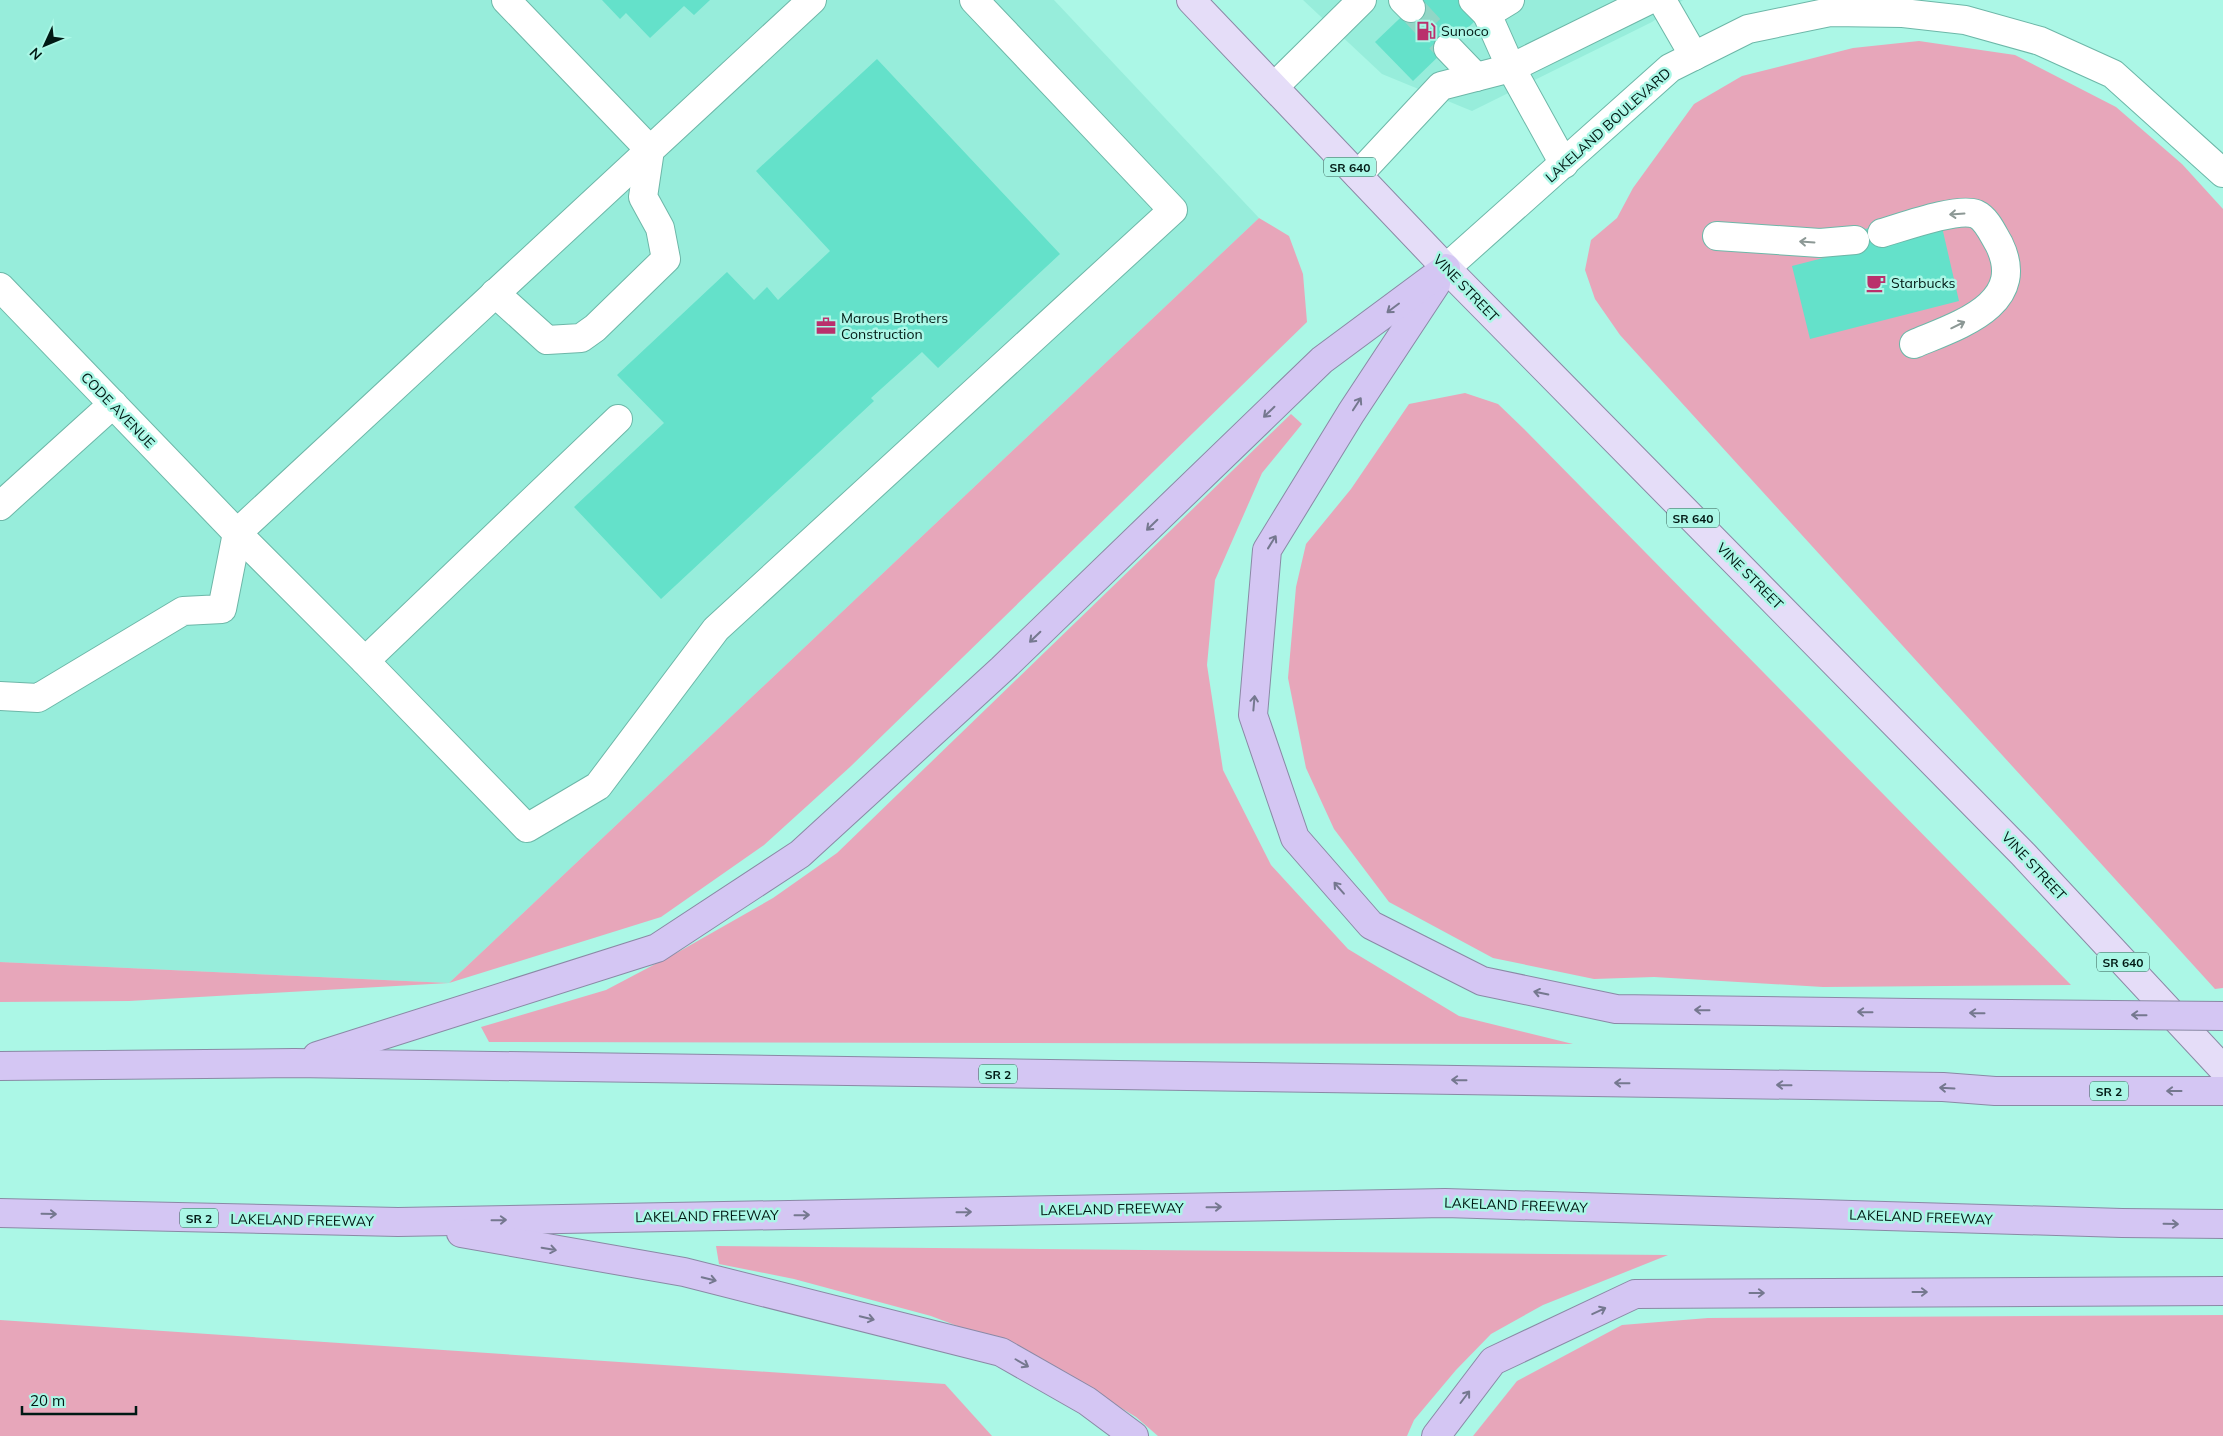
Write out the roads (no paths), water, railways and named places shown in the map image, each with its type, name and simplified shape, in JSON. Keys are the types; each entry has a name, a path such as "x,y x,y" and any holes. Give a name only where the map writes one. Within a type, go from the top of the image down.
{"highway":[{"path":"1446,268 1351,413 1267,550 1253,715 1295,838 1371,925 1482,981 1616,1009 2223,1016"},
{"path":"294,1063 657,948 800,854 1002,669 1322,360 1446,268"},
{"name":"SR 2","path":"0,1066 294,1063 1942,1087 1995,1091 2223,1091"},
{"name":"LAKELAND FREEWAY","path":"0,1213 398,1222 1445,1203 2122,1223 2223,1224"},
{"path":"398,1222 684,1272 1001,1352 1087,1401 1134,1436"},
{"path":"1436,1436 1492,1361 1635,1294 2223,1291"}],"main road":[{"name":"VINE STREET","path":"1191,0 1446,268 2023,854 2223,1069"}],"street":[{"path":"506,0 650,150"},
{"path":"0,696 38,698 183,611 222,609 236,534 812,0"},
{"name":"CODE AVENUE","path":"0,287 236,534 365,661 527,828 598,786 716,629 1173,210 974,0"},
{"path":"1274,87 1362,0"},
{"path":"1660,0 1694,56"},
{"path":"1358,175 1441,86 1511,68 1636,3"},
{"path":"1490,5 1511,68 1564,164"},
{"name":"LAKELAND BOULEVARD","path":"1446,268 1670,68 1748,29 1830,12 1903,13 1964,20 2040,41 2113,74 2223,173"},
{"path":"1448,48 1476,77"},
{"path":"495,293 547,340 580,338 595,328 666,259 660,228 643,197 650,150"},
{"path":"1882,232 1955,212 1976,214 1990,226 2001,249 2006,270 2002,291 1987,308 1961,324 1914,344"},
{"path":"1717,236 1820,243 1856,240"},
{"path":"0,506 113,404"},
{"path":"365,661 618,419"}],"tunnel":[{"path":"1411,8 1448,48"}],"place":[{"name":"Sunoco","path":"1426,31"},
{"name":"Starbucks","path":"1876,283"},
{"name":"Marous Brothers Construction","path":"826,326"}]}
